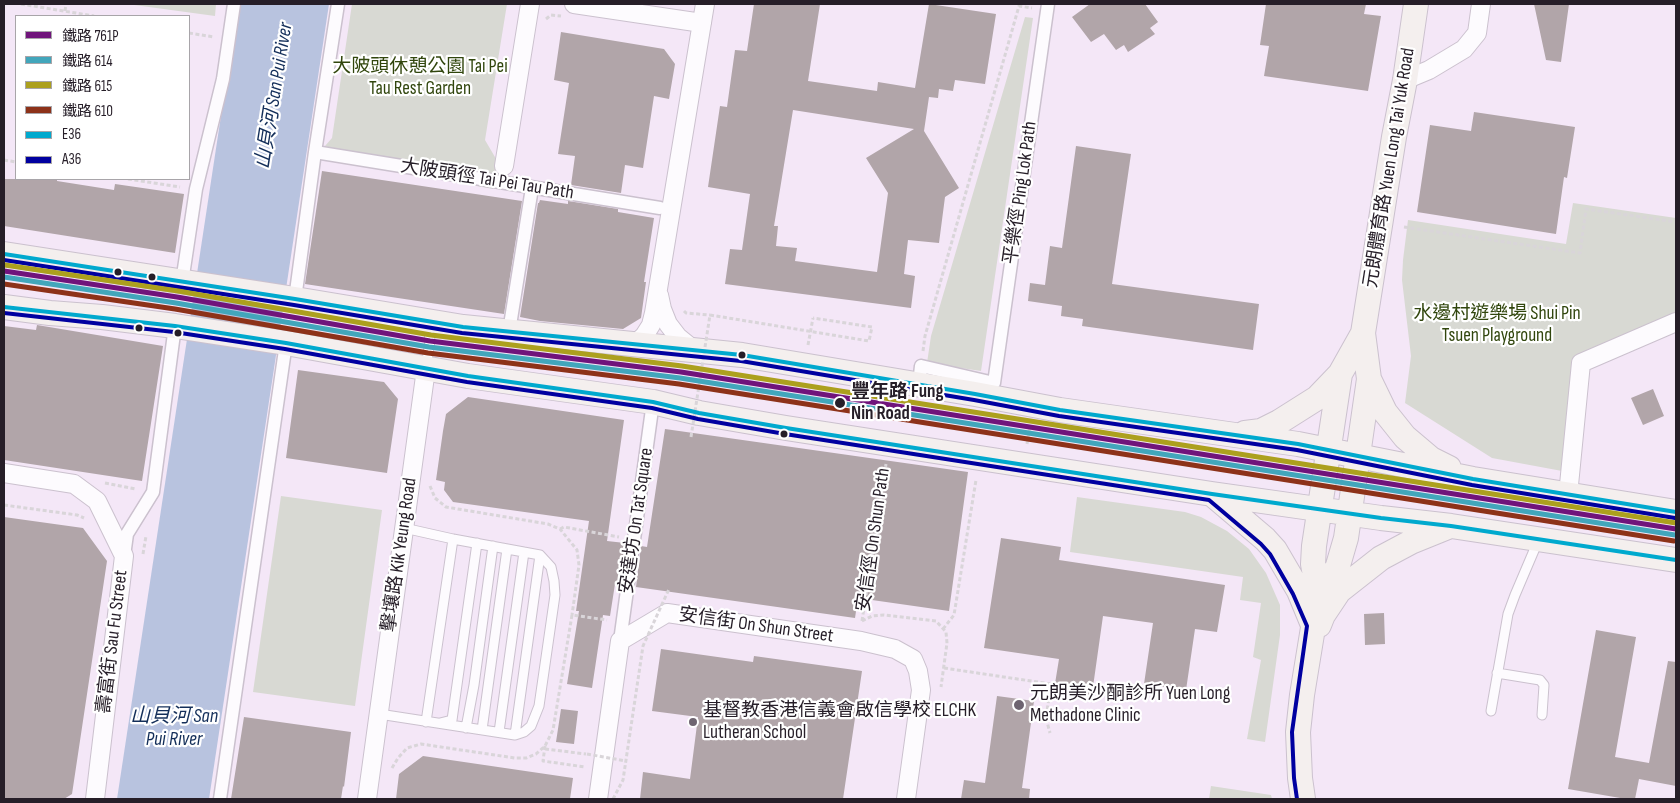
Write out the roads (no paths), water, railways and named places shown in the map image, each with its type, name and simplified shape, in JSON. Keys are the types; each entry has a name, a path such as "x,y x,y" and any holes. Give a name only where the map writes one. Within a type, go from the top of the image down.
{"main road":[{"name":"元朗體育路 Yuen Long Tai Yuk Road","path":"1363,332 1340,374 1314,546 1313,564 1315,575 1320,585 1337,569 1343,552 1369,379 1363,332 1416,4"},
{"path":"4,254 292,298 463,327 635,344 700,340 742,355 920,375 1060,410 1298,444 1473,479 1676,512"},
{"path":"4,307 50,314 102,317 175,326 284,342 426,369 653,402 699,413 786,428 1212,494 1451,526 1676,560"},
{"path":"1226,435 1261,431 1279,422 1317,398 1340,374"},
{"path":"1369,379 1385,412 1405,438 1431,459 1473,479"},
{"path":"1212,494 1265,539 1275,550 1299,591 1313,625"},
{"path":"1309,650 1324,615 1339,591 1380,558 1411,542 1451,526"},
{"path":"1303,799 1298,732 1302,695 1320,585"}],"street":[{"path":"185,282 196,189 223,80 234,4"},
{"path":"292,298 338,4"},
{"path":"504,166 530,4"},
{"path":"635,344 644,336 651,325 705,4"},
{"path":"1405,80 1429,70 1464,49 1477,33 1481,4"},
{"name":"平樂徑 Ping Lok Path","path":"920,375 994,383 1047,7"},
{"path":"572,11 702,23"},
{"name":"大陂頭徑 Tai Pei Tau Path","path":"315,152 660,208"},
{"path":"511,319 532,188"},
{"path":"658,290 662,309 668,324 678,337 700,340"},
{"path":"1568,495 1581,363 1676,322"},
{"path":"124,556 127,534 153,492 175,326"},
{"path":"220,799 284,342"},
{"name":"擊壤路 Kik Yeung Road","path":"366,799 426,369"},
{"name":"安達坊 On Tat Square","path":"620,641 653,402"},
{"name":"壽富街 Sau Fu Street","path":"4,473 74,484 97,501 124,556 95,799"},
{"name":"安信街 On Shun Street","path":"620,641 667,613 861,641 895,648 913,659 918,671 920,690 906,799"},
{"path":"598,799 620,641"}],"lane":[{"name":"擊壤路 Kik Yeung Road","path":"412,318 423,324 429,332 430,341 426,369"},
{"path":"379,714 482,730 516,734 524,732 531,726 536,715 555,596 554,581 550,567 540,555 452,539 403,526"},
{"path":"426,722 452,539"},
{"path":"1492,711 1508,614 1539,540"},
{"path":"437,724 452,720 477,544"},
{"path":"466,728 474,685 492,546"},
{"path":"482,730 508,549"},
{"path":"499,732 524,552"},
{"path":"516,734 540,555"},
{"path":"1497,673 1540,680 1544,685 1542,715"}],"water":[{"name":"山貝河 San Pui River","path":"238,4 329,4 209,799 117,799"}],"rail line":[{"name":"615","path":"5,265 178,291 431,335 682,366 1676,523"},
{"name":"761P","path":"4,271 177,297 430,341 681,372 1676,529"},
{"name":"614","path":"4,277 176,303 429,347 680,378 1675,535"},
{"name":"610","path":"4,284 175,309 428,353 679,384 1674,541"}],"place":[{"name":"豐年路 Fung Nin Road","path":"840,403"},
{"name":"元朗美沙酮診所 Yuen Long Methadone Clinic","path":"1019,705"},
{"name":"基督教香港信義會啟信學校 ELCHK Lutheran School","path":"693,722"}],"park label":[{"name":"大陂頭休憩公園 Tai Pei Tau Rest Garden","path":"420,78"},
{"name":"水邊村遊樂場 Shui Pin Tsuen Playground","path":"1497,325"}]}
